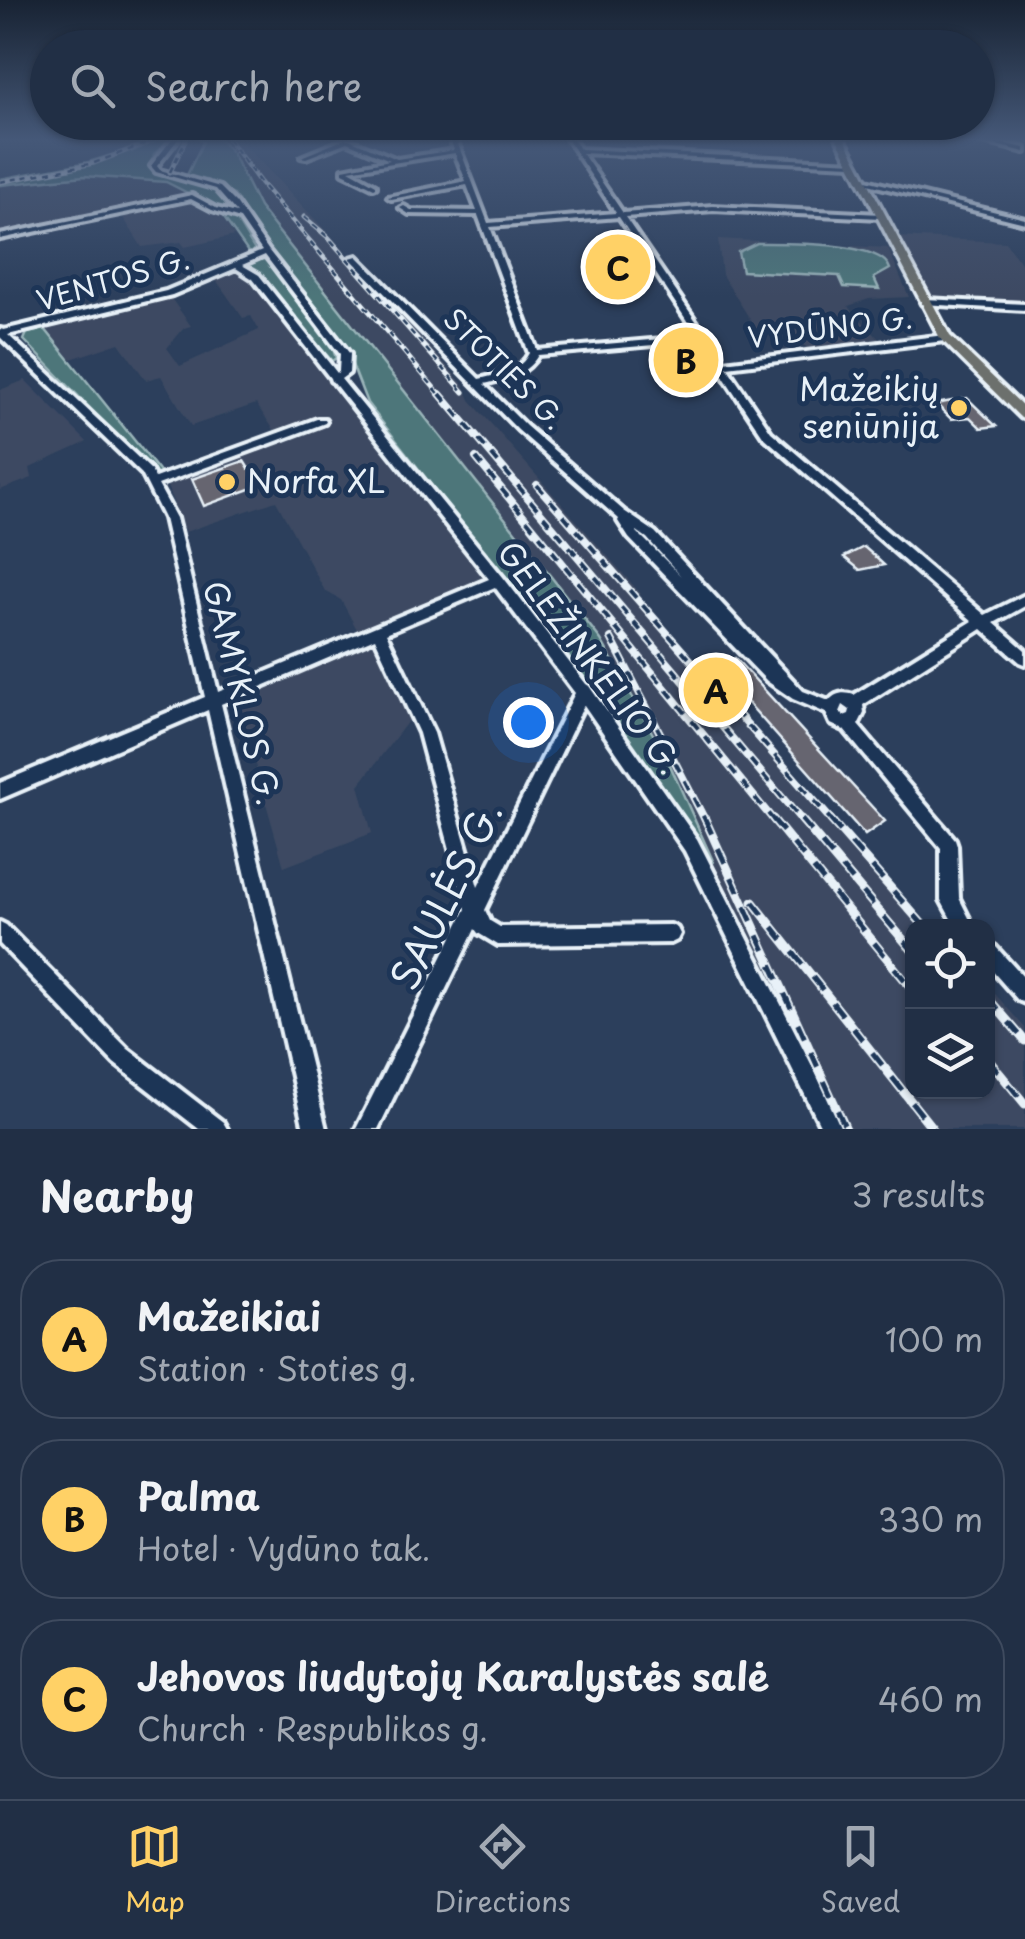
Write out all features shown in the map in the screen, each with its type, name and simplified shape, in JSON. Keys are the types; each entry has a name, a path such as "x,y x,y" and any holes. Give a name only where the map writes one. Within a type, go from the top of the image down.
{"main road":[{"path":"868,192 946,338 1025,415"}],"street":[{"path":"221,192 345,354 344,373 334,379"},
{"path":"391,197 419,192"},
{"path":"474,192 534,353 530,364 522,370 478,382"},
{"path":"606,192 767,434 1025,658"},
{"path":"906,192 1025,221"},
{"path":"0,237 192,197 214,209 242,216"},
{"path":"404,208 408,212 482,213"},
{"path":"487,225 713,208 881,216"},
{"name":"VENTOS G.","path":"0,333 169,293 266,252"},
{"name":"STOTIES G.","path":"354,258 522,428 620,514 632,535 772,677 831,708"},
{"name":"GELEŽINKELIO G.","path":"237,266 256,277 498,580 584,690 691,845 832,1129"},
{"path":"925,302 1025,307"},
{"name":"GAMYKLOS G.","path":"0,333 154,482 170,518 316,1129"},
{"path":"534,353 703,338"},
{"name":"VYDŪNO G.","path":"721,365 946,338"},
{"path":"154,482 321,421"},
{"path":"0,791 498,580"},
{"path":"960,919 950,900 948,844 831,708 836,700 852,704 1025,600"},
{"path":"378,631 426,733 476,912 484,927 498,936 671,934"},
{"name":"SAULĖS G.","path":"367,1129 584,690"},
{"path":"847,722 855,721 858,715 852,704"},
{"path":"0,931 121,1056 216,1129"},
{"path":"995,960 1025,993"}],"shaded area":[{"path":"0,192 189,192 217,208 234,236 185,247 181,242 142,247 119,211 0,237"},
{"path":"251,192 289,192 327,232 464,385 470,400 641,594 637,597 923,919 905,919 905,1099 995,1099 995,994 1025,1028 1025,1129 840,1129 780,1011 670,765 601,640 259,207"},
{"path":"896,237 1005,242 1025,268 1025,310 931,304"},
{"path":"718,239 888,248 909,297 869,299 848,306 879,339 807,349 793,331 764,334 757,330 722,275"},
{"path":"247,264 332,361 503,574 360,635 341,600 325,591 276,501 185,532 163,476 277,434 256,404 191,426 161,376 146,380 119,343 71,359 45,329 170,297 191,326 184,328 167,348 180,366 259,330 251,316 243,318 214,277"},
{"path":"25,380 87,442 30,468 32,478 0,490 0,390"},
{"path":"376,640 411,717 359,785 372,833 284,867 240,711 242,700"}],"green space":[{"path":"185,192 220,193 256,252 250,255 217,208"},
{"path":"226,192 251,192 259,207 601,640 670,765 714,863 590,687 367,403 348,354 282,268 234,195"},
{"path":"757,243 852,248 883,260 890,269 874,278 879,289 844,287 839,276 742,271 738,252"},
{"path":"267,258 331,343 336,358 332,361 247,264"},
{"path":"45,329 163,476 156,476 24,340 27,333"}],"building":[{"name":"Mažeikių seniūnija","path":"967,398 996,426 981,428 970,417 951,419 936,404"},
{"name":"Norfa XL","path":"244,461 249,469 254,467 264,484 204,506 192,479"},
{"path":"864,547 884,565 860,570 844,557"},
{"path":"735,658 885,821 865,835 717,668"}],"railway":[{"path":"268,192 442,397"},
{"path":"304,217 328,237 464,392"},
{"path":"440,394 803,822"},
{"path":"476,458 775,822"},
{"path":"537,485 833,822"},
{"path":"611,638 706,822"},
{"path":"705,819 846,1129"},
{"path":"773,819 905,980"},
{"path":"801,819 905,942"},
{"path":"830,819 918,919"},
{"path":"753,902 933,1129"},
{"path":"995,1006 1025,1041"},
{"path":"995,1068 1025,1104"}],"place":[{"name":"Jehovos liudytojų Karalystės salė","path":"618,267"},
{"name":"Palma","path":"686,360"},
{"name":"Mažeikių seniūnija","path":"959,408"},
{"name":"Norfa XL","path":"227,482"},
{"name":"Mažeikiai","path":"716,690"}]}
